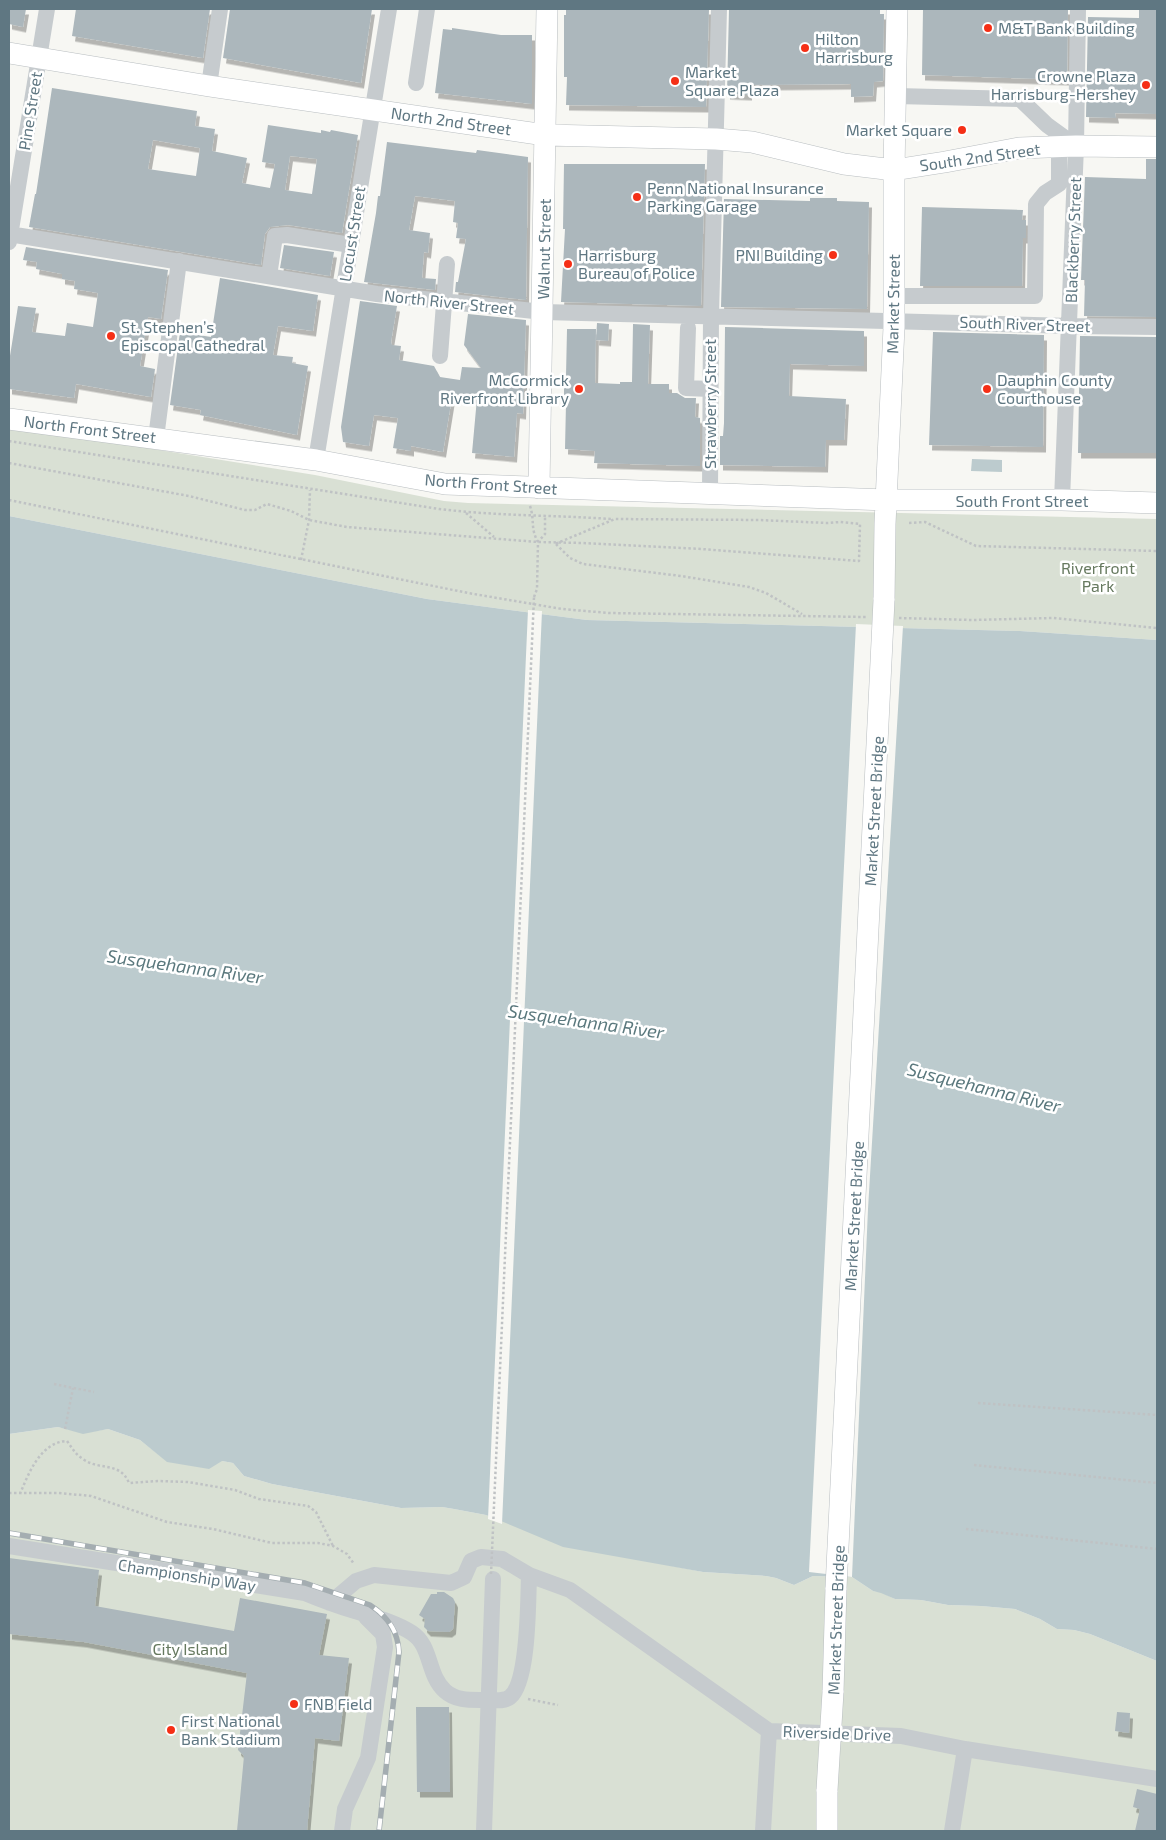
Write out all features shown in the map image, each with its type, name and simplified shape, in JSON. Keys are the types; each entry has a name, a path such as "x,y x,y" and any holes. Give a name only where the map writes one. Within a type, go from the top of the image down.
{"main road":[{"name":"Walnut Street","path":"535,496 543,312 547,9"},
{"name":"Market Street","path":"883,611 894,321 897,9"},
{"name":"North 2nd Street","path":"9,53 209,86 545,135 716,139 752,142 844,164 894,170"},
{"name":"South 2nd Street","path":"894,170 1019,148 1068,146 1157,147"},
{"name":"North Front Street","path":"9,419 316,460 444,484 535,496 710,493 887,500"},
{"name":"South Front Street","path":"887,500 1157,502"},
{"name":"Market Street Bridge","path":"826,1831 883,611"}],"street":[{"name":"Pine Street","path":"9,236 47,9"},
{"path":"209,86 220,9"},
{"name":"Locust Street","path":"316,460 389,9"},
{"path":"416,83 427,9"},
{"path":"716,139 719,9"},
{"name":"Blackberry Street","path":"1062,500 1070,326 1068,146 1078,9"},
{"path":"896,96 1020,99 1068,146"},
{"name":"Strawberry Street","path":"710,493 711,316 716,139"},
{"path":"894,296 1035,296 1036,204 1045,193 1067,184"},
{"path":"269,276 275,236 287,235 351,245"},
{"name":"North River Street","path":"9,236 344,288 543,312 894,321"},
{"path":"156,438 179,261"},
{"path":"440,356 447,264"},
{"name":"South River Street","path":"894,321 1157,327"},
{"path":"688,328 686,388 710,389"},
{"name":"Championship Way","path":"9,1546 305,1593 396,1625 413,1634 424,1646 434,1677 444,1690 452,1696 462,1699 489,1700 505,1700 511,1696"},
{"name":"Riverside Drive","path":"361,1579 374,1575 451,1584 464,1577 471,1561 481,1557 502,1559 529,1575 570,1590 769,1731 901,1736 965,1749 1157,1779"},
{"path":"511,1696 518,1687 526,1648 529,1575"},
{"path":"484,1831 492,1577"},
{"path":"330,1603 361,1579"},
{"path":"342,1831 345,1809 368,1758 385,1647 383,1634 363,1614"},
{"path":"762,1831 769,1731"},
{"path":"952,1831 965,1749"}],"path":[{"path":"9,441 465,512 615,519 750,520 860,524 859,561 582,542 555,544 346,527 309,520 291,511 267,504 255,510 245,510 189,496 9,463"},
{"path":"301,560 309,520 310,489"},
{"path":"492,1577 534,597 537,589 538,542 533,532 535,496"},
{"path":"9,500 468,593 562,609 609,613 803,615 883,611 972,620 1053,618 1157,628"},
{"path":"465,512 495,538"},
{"path":"538,542 545,534 545,515"},
{"path":"555,544 615,519"},
{"path":"909,523 925,522 976,546 1157,551"},
{"path":"555,544 570,558 582,564 681,576 749,587 766,592 803,615"},
{"path":"54,1384 94,1392"},
{"path":"65,1429 73,1388"},
{"path":"978,1403 1157,1415"},
{"path":"20,1494 27,1476 43,1452 58,1442 67,1441 84,1461 118,1470 126,1475 129,1483 158,1481 188,1482 235,1490 259,1500 308,1506 316,1512 333,1546"},
{"path":"974,1465 1157,1483"},
{"path":"9,1493 59,1493 91,1496 166,1522 213,1529 272,1543 318,1543 333,1546 346,1554 355,1565 361,1579"},
{"path":"966,1529 1157,1549"},
{"path":"511,1696 558,1704"}],"green space":[{"name":"Riverfront Park","path":"9,426 315,475 444,501 468,503 1157,519 1157,640 1020,631 587,620 427,599 9,516"},
{"name":"City Island","path":"58,1427 83,1433 108,1429 140,1440 168,1462 222,1461 233,1463 244,1476 272,1484 401,1508 442,1507 486,1515 652,1562 703,1572 766,1576 794,1585 813,1576 852,1577 873,1591 881,1592 895,1599 921,1600 948,1605 1015,1609 1040,1619 1057,1629 1074,1630 1090,1634 1157,1661 1157,1831 9,1831 9,1434"}],"water":[{"path":"972,459 1002,460 1002,472 971,471"},
{"name":"Susquehanna River","path":"9,516 427,599 587,620 1020,631 1157,640 1157,1661 1090,1634 1074,1630 1057,1629 1040,1619 1015,1609 948,1605 921,1600 895,1599 873,1591 852,1577 813,1576 794,1585 766,1576 703,1572 563,1547 486,1515 442,1507 401,1508 272,1484 244,1476 233,1463 222,1461 209,1469 167,1462 140,1440 108,1429 83,1434 58,1427 9,1434"}],"pier":[{"path":"528,610 542,611 502,1524 488,1519"},
{"path":"856,624 903,626 868,1209 852,1577 809,1572"}],"building":[{"path":"9,9 26,9 23,27 9,24"},
{"path":"76,9 210,9 203,58 72,36"},
{"path":"230,9 372,9 361,83 223,58"},
{"path":"566,9 709,9 706,107 566,105 567,77 564,77 564,15 566,15"},
{"name":"Hilton Harrisburg","path":"729,9 880,9 880,14 884,14 883,81 874,82 873,96 851,97 851,84 749,85 749,95 727,94"},
{"name":"M&T Bank Building","path":"923,9 1068,9 1067,80 922,75"},
{"path":"1139,9 1157,9 1157,114 1115,113 1116,118 1086,117 1088,17 1139,18"},
{"path":"452,28 501,35 532,35 532,104 435,93 443,29 452,30"},
{"path":"52,88 197,111 195,126 215,129 212,151 247,158 242,183 270,188 275,164 262,162 268,125 321,133 321,130 330,132 331,130 358,135 342,233 288,225 270,227 265,234 261,265 29,227 36,194","holes":["153,140 200,148 196,176 148,169","290,156 317,159 312,194 285,190"]},
{"path":"387,142 476,153 477,150 528,157 526,300 455,292 466,239 456,238 458,223 453,222 455,201 415,196 409,230 430,233 428,253 424,252 422,278 436,279 435,290 364,282 378,196 380,196"},
{"path":"1146,159 1157,159 1157,317 1084,316 1085,280 1081,280 1085,177 1146,179"},
{"path":"564,164 705,164 701,306 561,302 565,229 563,229"},
{"path":"810,198 837,198 837,201 869,202 867,309 721,307 724,199 810,201"},
{"path":"922,207 1023,210 1022,220 1026,220 1026,238 1023,238 1022,286 920,286"},
{"path":"284,245 334,252 330,276 280,268"},
{"path":"26,247 168,270 161,319 148,317 140,366 155,369 151,397 76,384 74,398 9,389 9,362 18,306 36,308 32,332 65,336 67,323 93,327 98,293 74,289 75,281 62,279 62,274 36,269 37,262 23,260"},
{"path":"220,278 318,295 313,331 278,326 273,355 293,357 292,363 308,366 297,435 200,415 201,410 170,405 180,332 211,337"},
{"path":"360,301 397,306 391,342 392,345 401,346 399,360 434,366 440,377 460,380 462,367 481,368 464,345 468,314 526,320 523,414 517,413 514,457 472,453 477,398 452,397 443,452 411,446 411,451 393,448 398,418 374,415 369,446 343,442 341,427"},
{"path":"597,323 609,324 608,341 596,340"},
{"path":"633,324 650,325 648,384 669,384 669,393 677,393 685,398 696,398 695,417 700,418 700,466 594,463 595,451 565,449 566,403 564,403 564,375 566,376 567,329 596,329 595,383 620,384 620,382 632,382"},
{"path":"725,327 864,331 864,366 790,364 789,396 846,399 844,440 826,440 825,467 720,465 720,436 723,436 724,423"},
{"name":"Dauphin County Courthouse","path":"933,332 1044,335 1043,447 929,445"},
{"path":"1080,336 1157,337 1157,453 1078,453"},
{"name":"FNB Field","path":"9,1558 99,1570 95,1606 234,1631 240,1598 327,1614 319,1655 349,1658 339,1741 315,1738 307,1831 237,1831 244,1756 238,1750 247,1673 84,1642 9,1634"},
{"path":"437,1592 444,1592 453,1598 455,1602 453,1629 449,1632 428,1631 424,1627 425,1619 419,1615 431,1594 437,1594"},
{"path":"416,1707 449,1707 450,1792 417,1792"},
{"path":"1117,1712 1130,1713 1129,1733 1115,1731"},
{"path":"1137,1789 1157,1794 1157,1831 1135,1831 1140,1809 1133,1807"}],"railway":[{"path":"9,1533 305,1583 370,1605 376,1609 394,1630 399,1652 379,1831"}],"place":[{"name":"M&T Bank Building","path":"988,28"},
{"name":"Hilton Harrisburg","path":"805,48"},
{"name":"Market Square Plaza","path":"675,81"},
{"name":"Crowne Plaza Harrisburg-Hershey","path":"1146,85"},
{"name":"Market Square","path":"962,130"},
{"name":"Penn National Insurance Parking Garage","path":"637,197"},
{"name":"PNI Building","path":"833,255"},
{"name":"Harrisburg Bureau of Police","path":"568,264"},
{"name":"St. Stephen’s Episcopal Cathedral","path":"111,336"},
{"name":"McCormick Riverfront Library","path":"579,389"},
{"name":"Dauphin County Courthouse","path":"987,389"},
{"name":"FNB Field","path":"294,1704"},
{"name":"First National Bank Stadium","path":"171,1730"}]}
